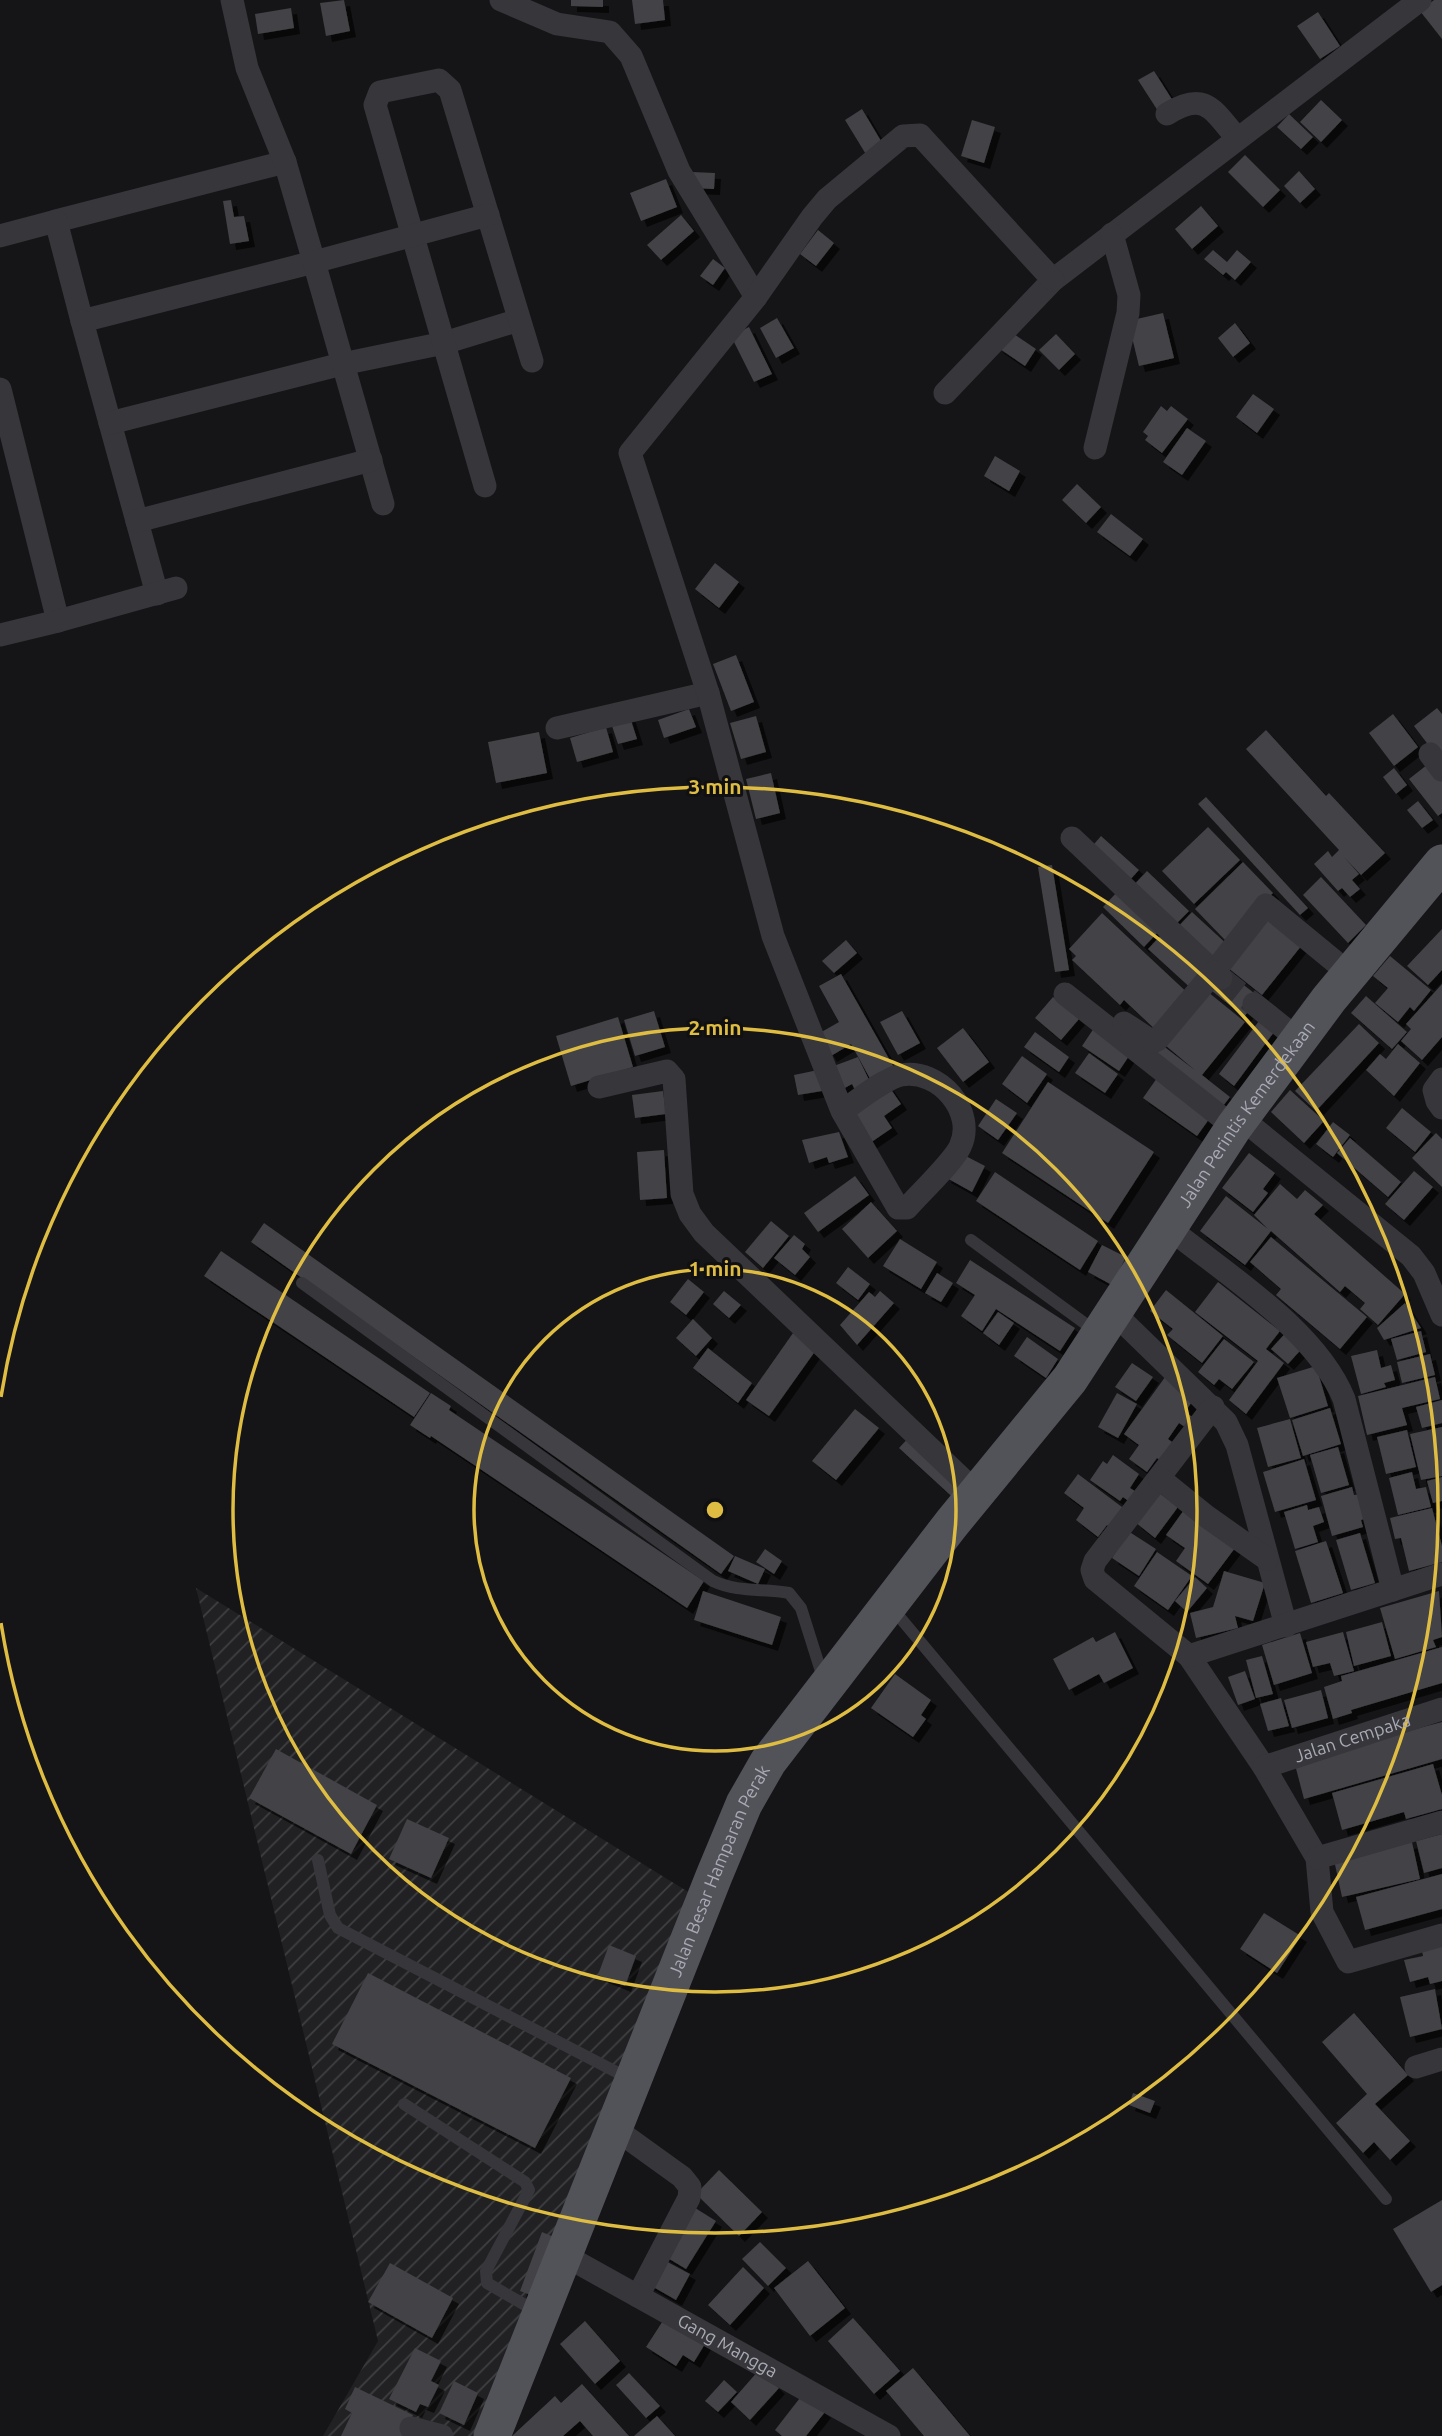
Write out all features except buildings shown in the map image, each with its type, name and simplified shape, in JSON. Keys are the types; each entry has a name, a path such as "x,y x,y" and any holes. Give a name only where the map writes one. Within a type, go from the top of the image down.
{"main road":[{"name":"Jalan Perintis Kemerdekaan","path":"1070,1379 1237,1123 1350,974 1442,863"},
{"name":"Jalan Besar Hamparan Perak","path":"492,2436 744,1804 768,1762 826,1685 976,1493 1070,1379"}],"street":[{"path":"232,0 247,68 285,162 383,504"},
{"path":"501,0 557,24 610,33 631,56 679,171 756,297"},
{"path":"945,393 1056,277 1236,137 1420,0"},
{"path":"485,486 375,105 380,92 439,79 450,90 532,362"},
{"path":"1167,114 1187,102 1203,103 1213,110 1236,137"},
{"path":"842,1111 898,1076 927,1077 960,1102 964,1120 960,1147 907,1208 898,1208 842,1111 774,936 708,693 631,453 756,297 796,237 827,199 903,136 920,135 1056,277"},
{"path":"0,236 285,162"},
{"path":"82,321 488,215"},
{"path":"0,635 166,591 137,522 56,221"},
{"path":"1095,448 1128,313 1129,296 1109,237"},
{"path":"110,424 342,364 443,343 519,320"},
{"path":"0,389 58,621"},
{"path":"137,522 371,460"},
{"path":"557,728 708,693"},
{"path":"1072,838 1217,975"},
{"path":"1350,974 1266,905 1217,975 1153,1042 1072,992 1411,1256 1424,1273 1442,1315"},
{"path":"1254,1004 1299,1040"},
{"path":"599,1087 667,1071 674,1079 682,1194 690,1214 704,1233 976,1493"},
{"path":"1442,1079 1434,1090 1442,1108"},
{"path":"1170,1228 1296,1330 1317,1351 1337,1380 1345,1399 1393,1590"},
{"path":"1106,1322 1213,1407 1226,1422 1237,1445 1286,1626"},
{"path":"1213,1407 1095,1561 1092,1570 1095,1579 1189,1656 1264,1767 1317,1858 1322,1912 1348,1962 1442,1935"},
{"path":"1160,1478 1206,1516 1267,1559"},
{"path":"1189,1656 1442,1574"},
{"name":"Jalan Cempaka","path":"1264,1767 1442,1709"},
{"path":"1317,1858 1442,1822"},
{"path":"1416,2067 1442,2059"},
{"path":"614,2128 682,2177 690,2187 689,2198 638,2296"},
{"name":"Gang Mangga","path":"564,2255 890,2436"},
{"path":"411,2428 442,2436"}],"lane":[{"path":"971,1240 1106,1322"},
{"path":"302,1283 713,1581 728,1588 750,1592 767,1589 789,1593 801,1608 826,1685"},
{"path":"889,1605 1386,2199"},
{"path":"318,1860 330,1915 338,1928 633,2081"},
{"path":"404,2104 526,2182 529,2190 486,2271 487,2283 541,2315"}],"shaded area":[{"path":"196,1588 698,1898 484,2436 323,2436 378,2341"}],"tunnel":[{"path":"1221,978 1254,1004"}]}
